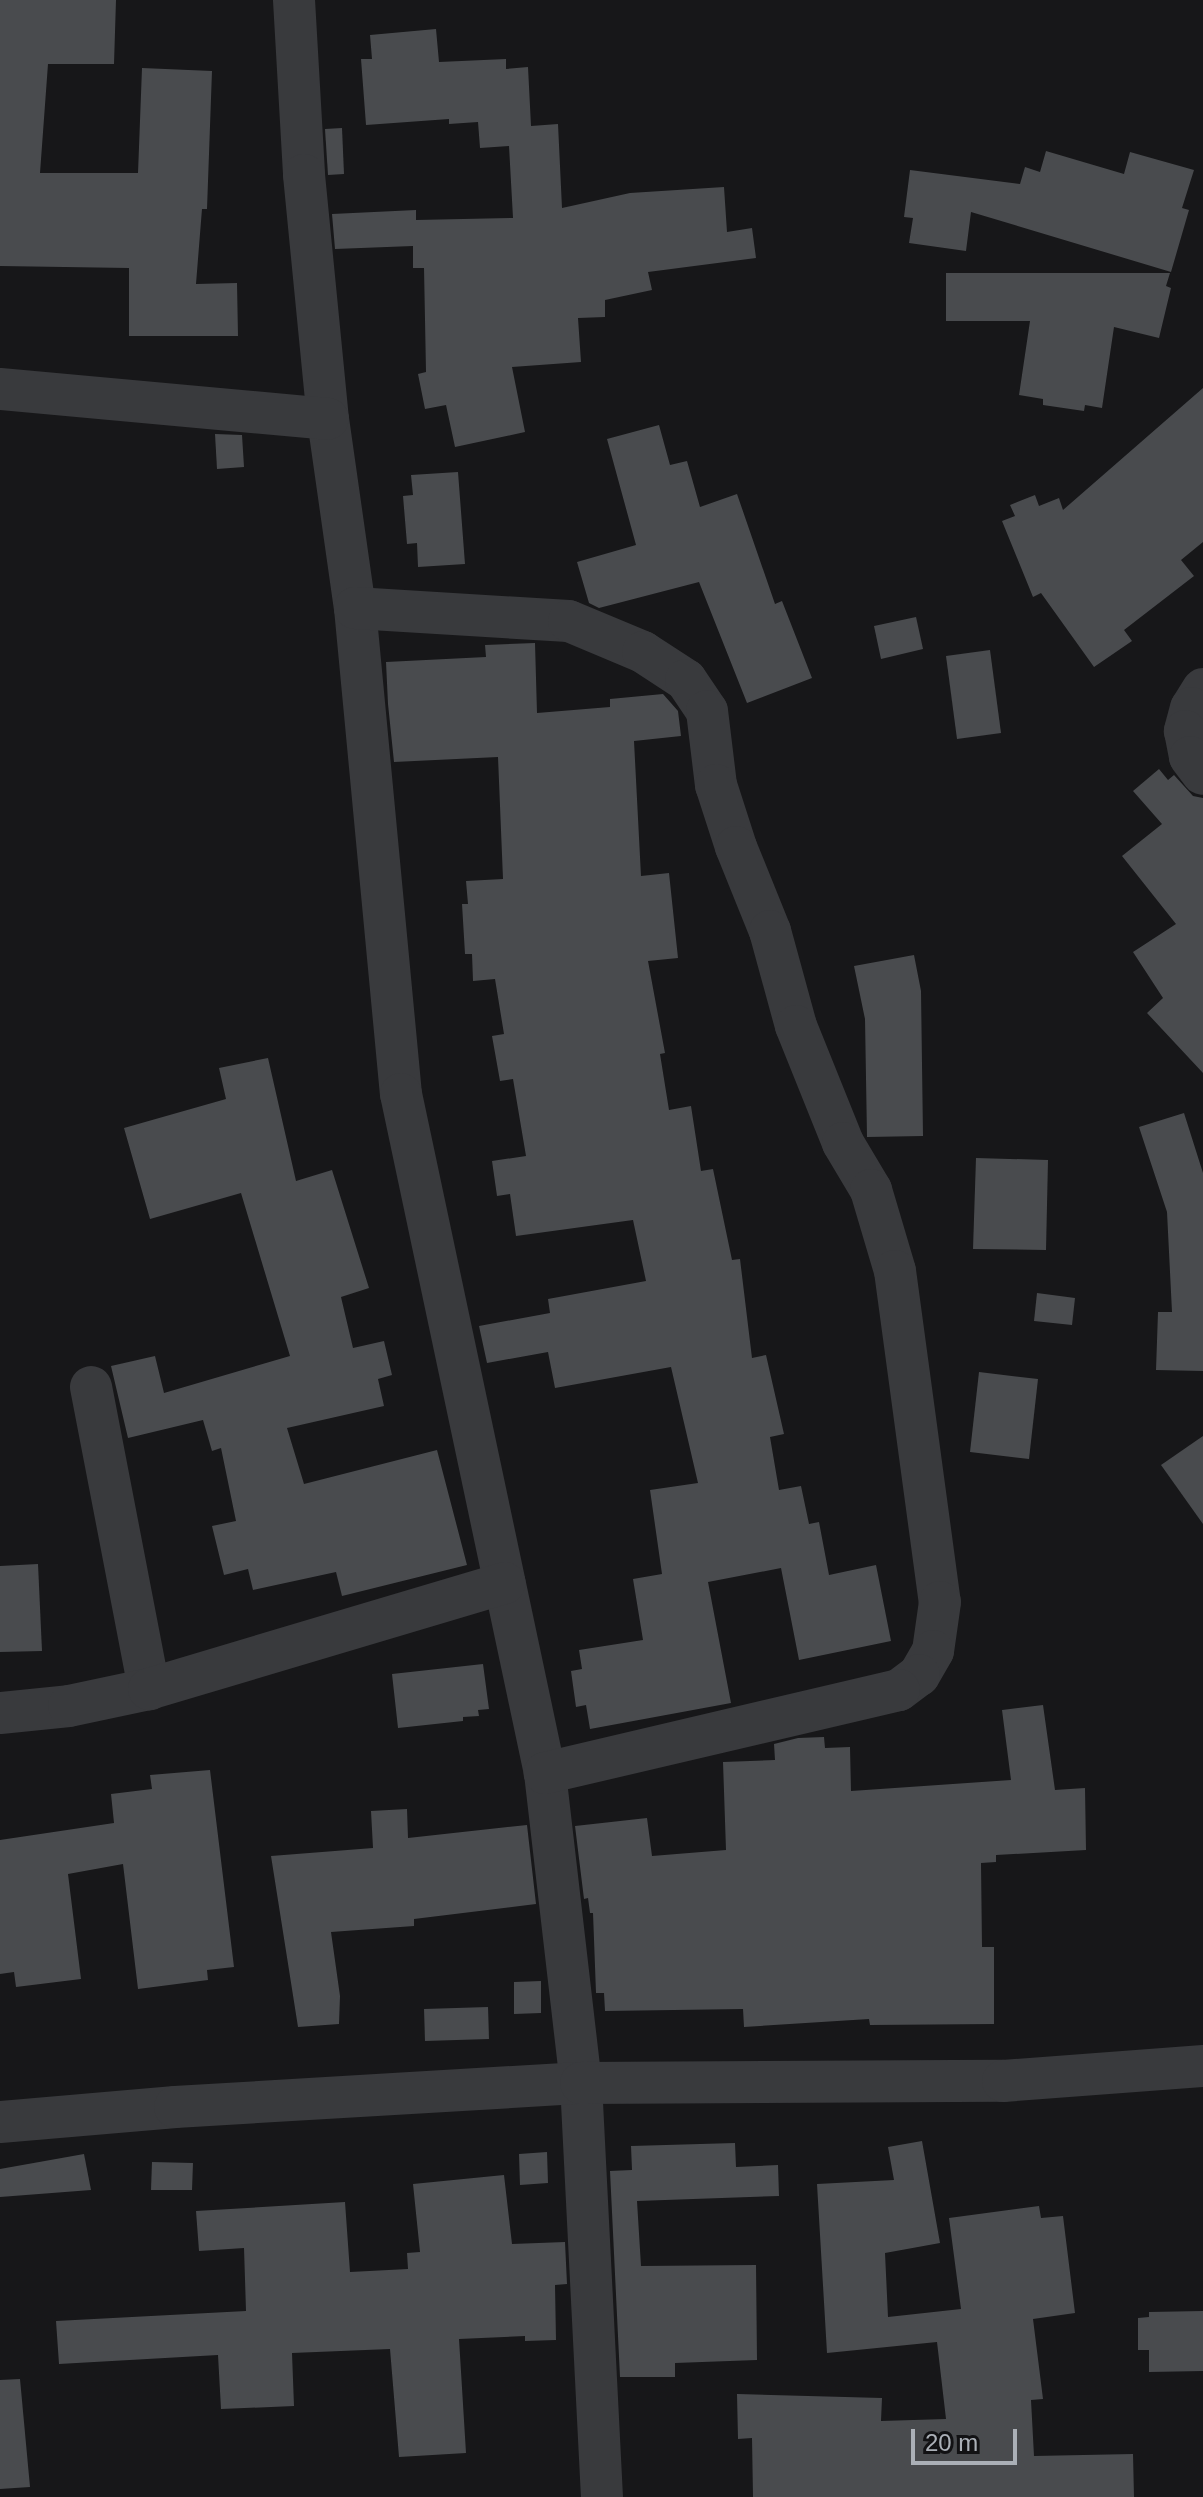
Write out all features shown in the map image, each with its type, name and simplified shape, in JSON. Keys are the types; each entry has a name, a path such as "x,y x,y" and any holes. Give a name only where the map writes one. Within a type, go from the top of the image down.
{"street":[{"path":"294,0 304,175 328,419 355,608 401,1094 545,1773 581,2083 602,2497"},
{"path":"0,389 328,419"},
{"path":"355,608 569,621 643,652 686,680 707,711 716,785 736,847 770,931 796,1026 843,1143 871,1190 895,1271 940,1602 933,1651 919,1675 899,1690 545,1773"},
{"path":"1203,689 1191,708 1185,731 1190,757 1203,774"},
{"path":"91,1387 149,1689"},
{"path":"0,1713 69,1706 149,1689 505,1583"},
{"path":"0,2122 175,2107 581,2083 1003,2081 1203,2066"}],"building":[{"path":"0,0 116,0 114,64 48,64 40,173 138,173 142,68 212,71 207,209 202,209 196,284 237,283 238,336 129,336 129,268 0,266"},
{"path":"436,29 439,62 506,59 506,69 528,67 531,126 558,124 562,208 630,193 724,187 727,232 752,228 756,258 648,272 652,290 605,300 605,317 578,318 581,362 512,367 525,432 455,447 446,405 425,409 418,374 426,372 424,268 413,268 413,246 335,249 332,214 416,210 416,220 513,218 509,146 480,148 478,122 449,124 449,119 366,125 361,59 372,59 370,35"},
{"path":"342,128 344,174 328,175 325,129"},
{"path":"1046,151 1124,174 1130,152 1194,170 1182,208 1189,210 1171,272 971,212 966,251 909,243 913,218 904,217 910,170 1020,184 1025,167 1040,172"},
{"path":"946,273 1170,273 1166,286 1171,288 1159,338 1114,327 1102,408 1085,405 1084,411 1043,405 1043,399 1019,395 1030,321 946,321"},
{"path":"1203,388 1203,542 1181,560 1194,576 1124,630 1132,641 1094,667 1041,593 1033,597 1002,521 1015,516 1010,505 1035,495 1039,506 1059,498 1063,510"},
{"path":"659,425 670,465 687,461 700,507 737,494 775,604 782,601 812,678 747,703 699,582 599,608 589,603 577,562 636,545 607,439"},
{"path":"215,434 242,435 244,467 217,469"},
{"path":"458,472 465,564 418,567 417,543 407,544 403,496 413,495 411,475"},
{"path":"916,617 923,649 881,659 874,626"},
{"path":"535,643 537,713 610,707 610,699 663,694 678,711 681,736 634,741 641,876 669,873 678,958 648,961 665,1053 660,1054 669,1110 691,1106 701,1171 713,1169 732,1260 740,1259 752,1358 766,1355 784,1434 770,1437 779,1490 801,1486 809,1524 819,1522 829,1575 876,1565 891,1641 799,1660 781,1568 708,1582 731,1703 590,1729 586,1705 576,1707 571,1671 582,1669 579,1650 643,1640 633,1579 662,1574 650,1490 698,1483 671,1367 555,1388 548,1352 487,1363 479,1326 550,1313 548,1299 646,1281 633,1220 516,1236 510,1194 497,1196 492,1161 526,1156 513,1079 500,1081 492,1036 504,1034 495,979 473,981 472,954 465,954 462,904 468,904 466,881 503,879 498,757 394,762 388,704 386,662 486,657 485,645"},
{"path":"990,650 1001,733 957,739 946,656"},
{"path":"1159,769 1168,780 1174,775 1193,796 1203,798 1203,1073 1147,1013 1163,998 1133,952 1176,924 1122,856 1162,824 1133,791"},
{"path":"914,955 921,991 923,1136 867,1137 865,1019 854,966"},
{"path":"268,1058 296,1181 332,1170 369,1288 341,1297 353,1348 384,1341 392,1375 378,1379 384,1406 287,1428 304,1484 437,1450 467,1565 342,1596 336,1572 253,1590 248,1569 224,1575 212,1526 236,1521 221,1448 212,1451 203,1420 128,1438 111,1366 155,1356 164,1393 290,1356 241,1193 150,1219 124,1128 226,1099 219,1068"},
{"path":"1184,1113 1203,1173 1203,1371 1156,1370 1158,1312 1172,1312 1167,1212 1139,1127"},
{"path":"976,1158 1048,1160 1046,1250 973,1249"},
{"path":"1037,1293 1075,1298 1072,1325 1034,1321"},
{"path":"979,1372 1038,1379 1029,1459 970,1452"},
{"path":"1203,1436 1203,1524 1161,1465"},
{"path":"38,1564 42,1651 0,1652 0,1566"},
{"path":"483,1664 489,1709 478,1710 479,1716 463,1717 463,1721 398,1728 392,1674"},
{"path":"1043,1705 1055,1790 1085,1788 1086,1850 996,1855 996,1862 981,1863 982,1947 994,1947 994,2024 870,2025 869,2019 744,2027 743,2009 605,2011 604,1993 596,1993 593,1913 590,1913 588,1898 584,1899 575,1826 647,1818 652,1856 726,1850 723,1762 775,1760 774,1744 798,1738 824,1737 825,1748 850,1747 851,1791 1011,1780 1002,1710"},
{"path":"210,1770 234,1967 207,1970 208,1980 138,1989 123,1864 68,1874 81,1979 16,1987 14,1972 0,1974 0,1840 114,1823 111,1794 152,1789 150,1775"},
{"path":"407,1809 408,1838 527,1825 536,1904 414,1919 414,1926 331,1932 340,1996 339,2024 298,2027 271,1856 373,1848 371,1811"},
{"path":"541,1981 541,2013 514,2014 514,1982"},
{"path":"488,2007 489,2039 425,2041 424,2009"},
{"path":"922,2141 940,2243 885,2253 888,2317 961,2309 949,2218 1039,2206 1041,2218 1063,2216 1075,2313 1033,2319 1043,2399 1031,2400 1034,2456 1133,2454 1134,2497 753,2497 752,2438 738,2439 737,2394 882,2398 881,2421 946,2419 937,2342 827,2353 817,2184 894,2180 888,2147"},
{"path":"735,2143 736,2167 778,2165 779,2196 637,2201 641,2266 756,2265 757,2360 675,2363 675,2377 620,2377 610,2171 632,2170 631,2146"},
{"path":"547,2152 548,2183 520,2185 519,2154"},
{"path":"84,2154 91,2190 0,2197 0,2169"},
{"path":"152,2162 193,2163 192,2190 151,2190"},
{"path":"504,2175 512,2244 565,2242 567,2284 555,2285 556,2340 525,2341 525,2336 459,2339 466,2453 399,2457 390,2349 292,2353 294,2406 221,2409 218,2355 59,2364 56,2321 246,2311 244,2248 199,2251 196,2211 345,2202 350,2272 408,2269 407,2253 420,2252 413,2184"},
{"path":"1203,2311 1203,2371 1149,2372 1149,2350 1138,2350 1138,2318 1149,2317 1149,2312"},
{"path":"20,2379 30,2487 0,2489 0,2380"}]}
